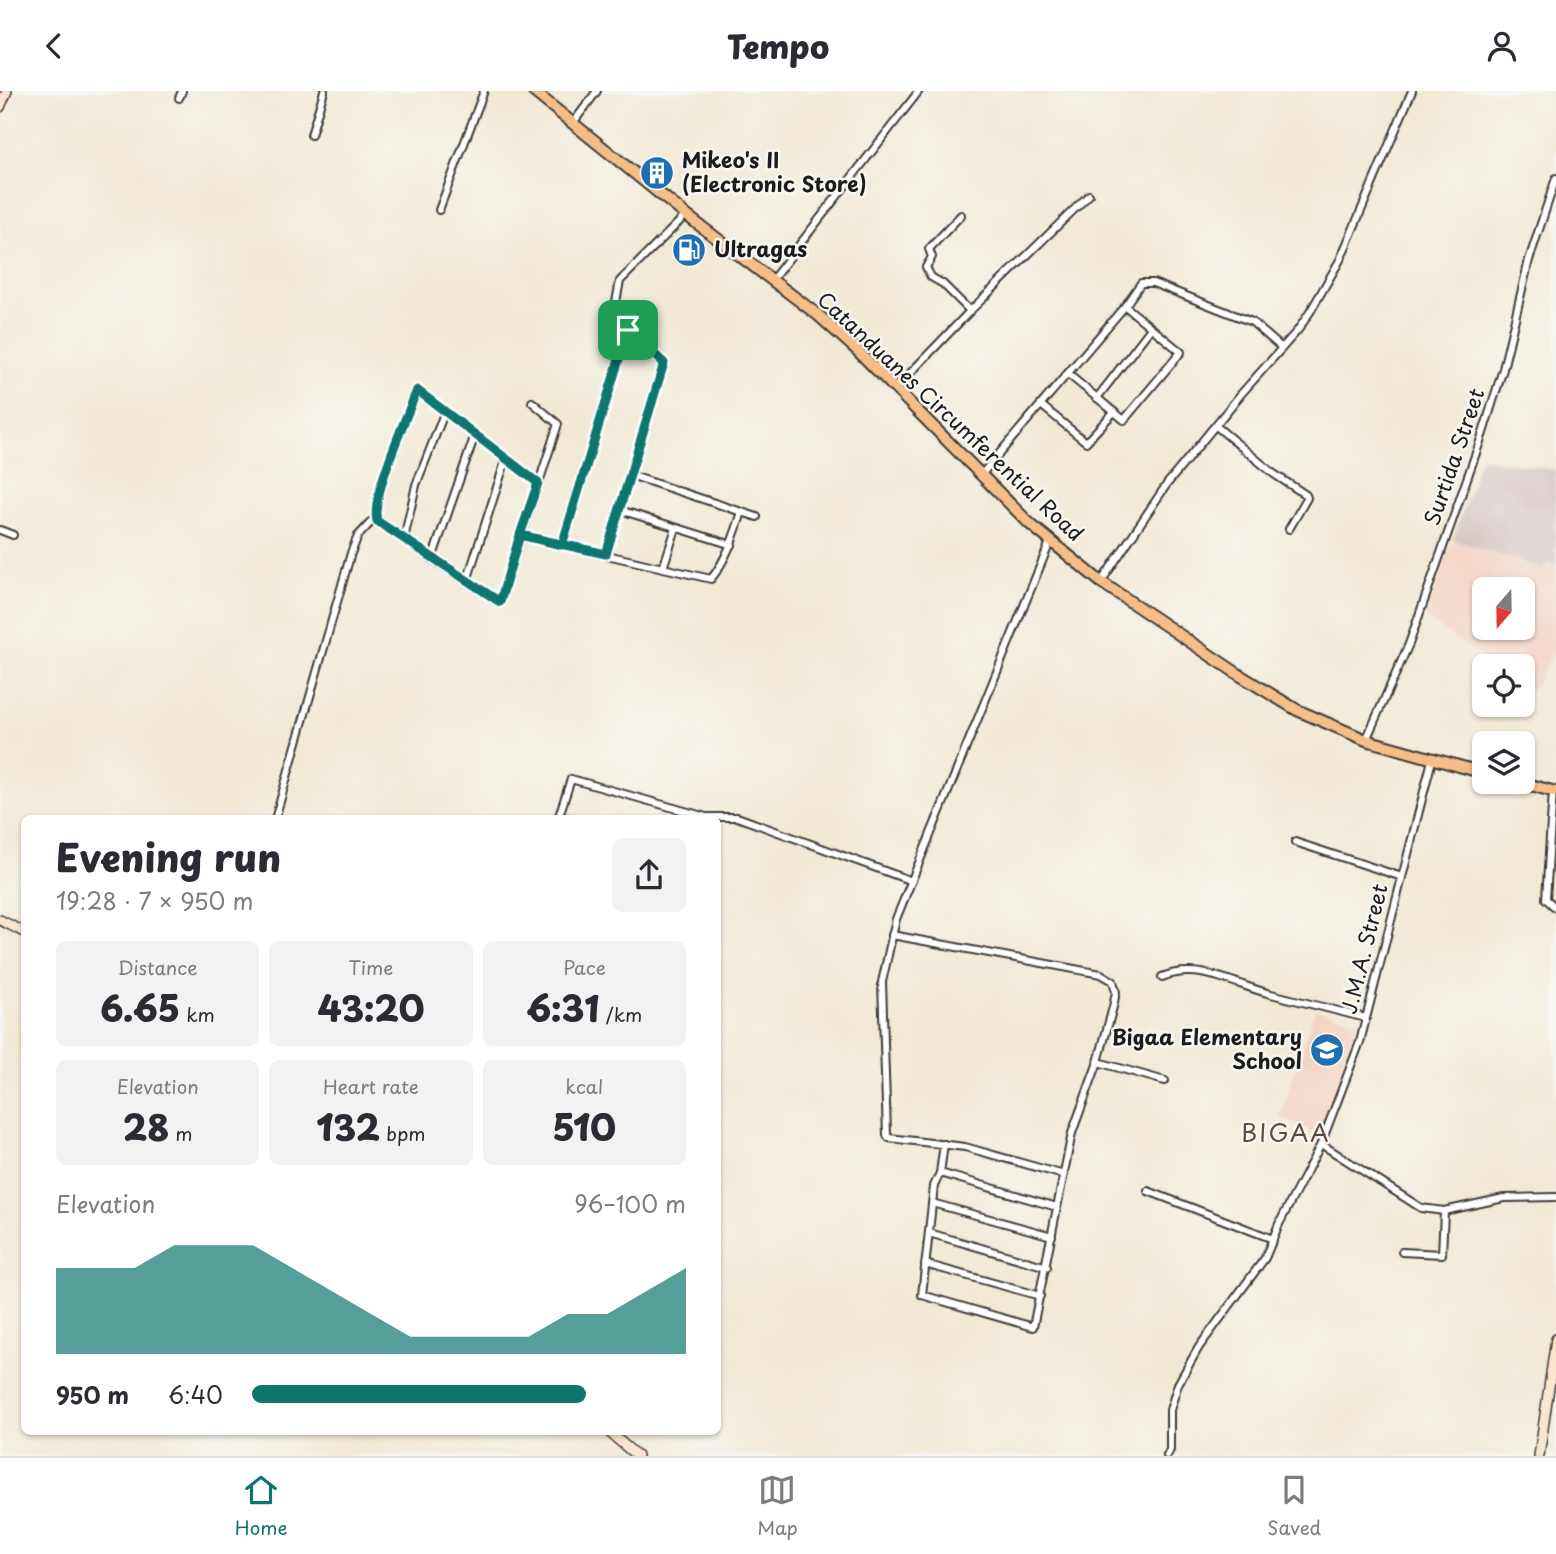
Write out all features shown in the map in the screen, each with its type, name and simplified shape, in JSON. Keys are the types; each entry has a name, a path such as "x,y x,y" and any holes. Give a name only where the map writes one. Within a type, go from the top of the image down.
{"main road":[{"name":"Catanduanes Circumferential Road","path":"534,91 686,215 837,332 1050,542 1101,582 1281,701 1366,740 1472,770"},
{"path":"1535,786 1554,791"}],"street":[{"path":"0,107 7,91"},
{"path":"312,135 324,91"},
{"path":"439,210 484,91"},
{"path":"573,123 597,91"},
{"path":"772,280 919,91"},
{"path":"1101,582 1167,484 1304,321 1334,272 1412,91"},
{"name":"Surtida Street","path":"1366,740 1409,644 1483,433 1503,369 1529,260 1555,183"},
{"path":"895,389 970,311 1089,195"},
{"path":"606,554 664,363 628,330 621,320 617,302 620,281 686,215"},
{"path":"961,215 929,249 932,257 926,267 931,277 943,284 970,311"},
{"path":"981,475 1125,306 1141,283 1153,283 1251,322 1282,348"},
{"path":"1068,374 1124,420 1181,352 1125,306"},
{"path":"1097,397 1151,328"},
{"path":"562,545 628,330"},
{"path":"276,815 351,553 358,537 375,519 384,476 417,390 538,483"},
{"path":"375,519 500,602 558,424 532,402"},
{"path":"1041,405 1086,442 1114,412"},
{"path":"404,539 416,485 445,411"},
{"path":"1216,426 1275,474 1306,495 1307,498 1289,529"},
{"path":"432,559 475,435"},
{"path":"467,582 506,459"},
{"path":"630,475 757,517"},
{"path":"620,510 732,545"},
{"path":"520,535 711,579 722,566 732,545 742,512"},
{"path":"663,568 676,527"},
{"path":"0,530 13,535"},
{"path":"1050,542 912,881 892,935 882,982 887,1135 894,1140 965,1147 1064,1175"},
{"name":"J.M.A. Street","path":"1167,1456 1170,1450 1170,1411 1178,1384 1199,1347 1265,1258 1321,1144 1349,1075 1432,760"},
{"path":"560,815 571,779 696,815"},
{"path":"1554,791 1546,899 1556,908"},
{"path":"721,818 737,817 912,881"},
{"path":"1295,842 1402,877"},
{"path":"0,921 21,931"},
{"path":"892,935 1101,974 1113,981 1116,992 1098,1062 1072,1133 1033,1327 922,1295 934,1185 940,1173 944,1144"},
{"path":"1162,977 1185,972 1209,974 1271,994 1366,1018"},
{"path":"1098,1062 1165,1081"},
{"path":"1321,1144 1421,1208 1444,1211 1504,1198 1556,1197"},
{"path":"940,1173 1057,1207"},
{"path":"1148,1192 1273,1239"},
{"path":"932,1203 1052,1236"},
{"path":"1402,1252 1442,1254 1444,1211"},
{"path":"929,1233 1047,1267"},
{"path":"925,1264 1040,1296"},
{"path":"1539,1456 1556,1339"},
{"path":"613,1435 637,1456"}],"shaded area":[{"path":"1480,458 1556,470 1556,565 1546,562 1543,569 1453,540"},
{"path":"1453,540 1542,569 1545,562 1556,565 1556,648 1535,686 1535,654 1478,654 1425,618"},
{"name":"Bigaa Elementary School","path":"1315,1009 1361,1021 1343,1079 1318,1135 1280,1117"}],"place":[{"name":"Mikeo's II (Electronic Store)","path":"657,173"},
{"name":"Ultragas","path":"689,250"},
{"name":"Bigaa Elementary School","path":"1327,1050"}],"district":[{"name":"BIGAA","path":"1286,1134"}],"route":[{"path":"628,330 562,545 520,535 500,602 375,519 384,476 417,390 538,483 520,535 562,545 606,554 664,363 628,330"}]}
